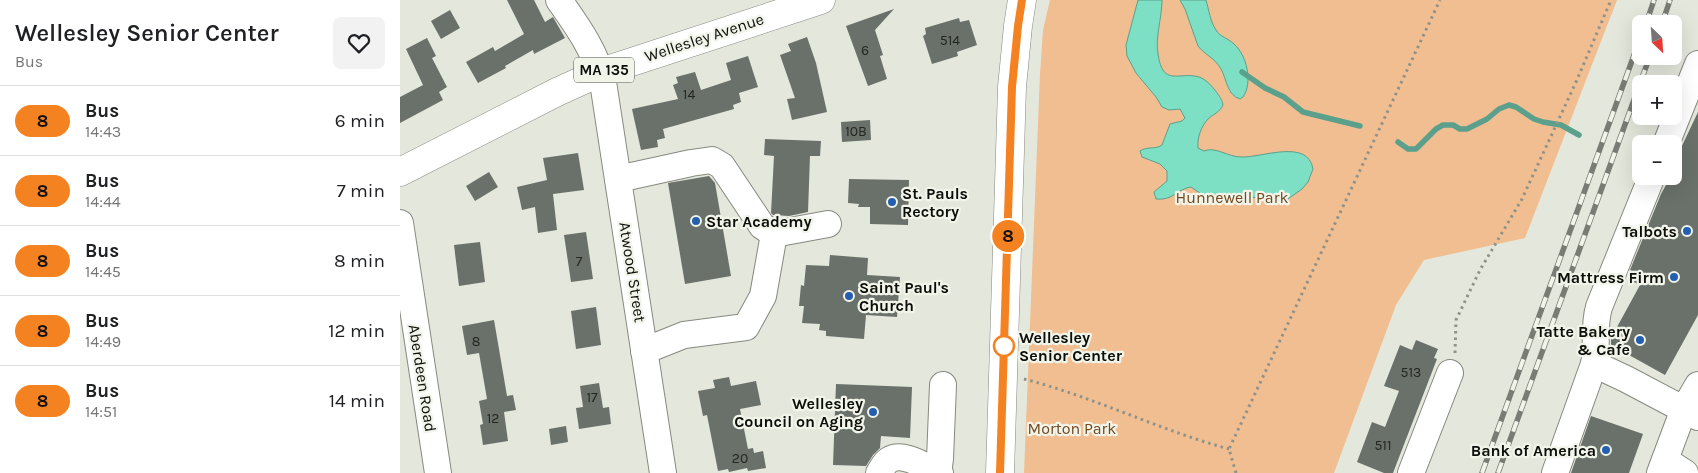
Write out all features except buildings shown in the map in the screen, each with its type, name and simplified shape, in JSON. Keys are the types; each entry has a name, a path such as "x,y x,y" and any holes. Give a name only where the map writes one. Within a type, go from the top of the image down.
{"main road":[{"name":"Wellesley Avenue","path":"400,172 556,92 601,72 821,0"},
{"path":"1000,473 1012,87 1022,0"}],"street":[{"name":"Atwood Street","path":"559,0 587,40 601,72 663,473"},
{"path":"1670,135 1698,64"},
{"path":"618,178 712,160 722,166 762,226 774,234 828,224"},
{"path":"1555,473 1594,364 1596,348 1595,326 1598,312 1648,185"},
{"name":"Aberdeen Road","path":"400,223 438,473"},
{"path":"644,351 684,335 746,327 763,296 774,234"},
{"path":"1594,364 1616,373 1691,413"},
{"path":"1411,473 1450,373"},
{"path":"879,473 887,461 896,457 904,458 939,473 943,384"},
{"path":"1670,468 1691,413 1698,385"}],"path":[{"path":"1236,473 1229,449 1440,0"},
{"path":"1450,373 1454,359 1456,320 1480,270 1522,199 1611,0"},
{"path":"1024,379 1060,388 1198,441 1229,449"}],"green space":[{"name":"Hunnewell Park","path":"1050,0 1617,0 1525,238 1424,260 1396,305 1334,473 1024,473 1040,74 1043,30"}],"shaded area":[{"path":"1138,0 1162,0 1157,48 1160,65 1164,71 1168,75 1192,76 1205,80 1211,85 1222,101 1222,107 1206,121 1202,128 1198,148 1204,151 1213,150 1241,157 1283,152 1302,154 1309,160 1313,169 1308,182 1302,189 1280,202 1234,194 1204,196 1191,187 1171,197 1156,199 1154,192 1167,181 1167,171 1160,164 1142,157 1140,151 1162,145 1170,124 1182,121 1185,118 1180,109 1169,110 1162,107 1136,73 1127,56 1126,45"},
{"path":"1180,0 1206,0 1216,30 1239,49 1245,62 1248,77 1246,91 1240,99 1230,91 1219,65 1198,46"}],"waterway":[{"path":"1242,72 1265,88 1284,97 1303,112 1360,126"},
{"path":"1398,142 1408,149 1416,149 1436,129 1443,125 1453,125 1460,129 1467,129 1509,105 1516,107 1534,119 1561,125 1579,135"}],"railway":[{"path":"1649,15 1654,0"},
{"path":"1665,15 1670,0"},
{"path":"1482,473 1632,61"},
{"path":"1498,473 1647,65"}],"bus line":[{"name":"8","path":"1000,473 1012,87 1022,0"}],"place":[{"name":"St. Pauls Rectory","path":"892,202"},
{"name":"Star Academy","path":"696,221"},
{"name":"Talbots","path":"1687,231"},
{"name":"Mattress Firm","path":"1674,277"},
{"name":"Saint Paul's Church","path":"849,296"},
{"name":"Tatte Bakery & Cafe","path":"1640,340"},
{"name":"Wellesley Senior Center","path":"1004,346"},
{"name":"Wellesley Council on Aging","path":"873,412"},
{"name":"Bank of America","path":"1606,450"}],"park label":[{"name":"Morton Park","path":"1072,428"}]}
